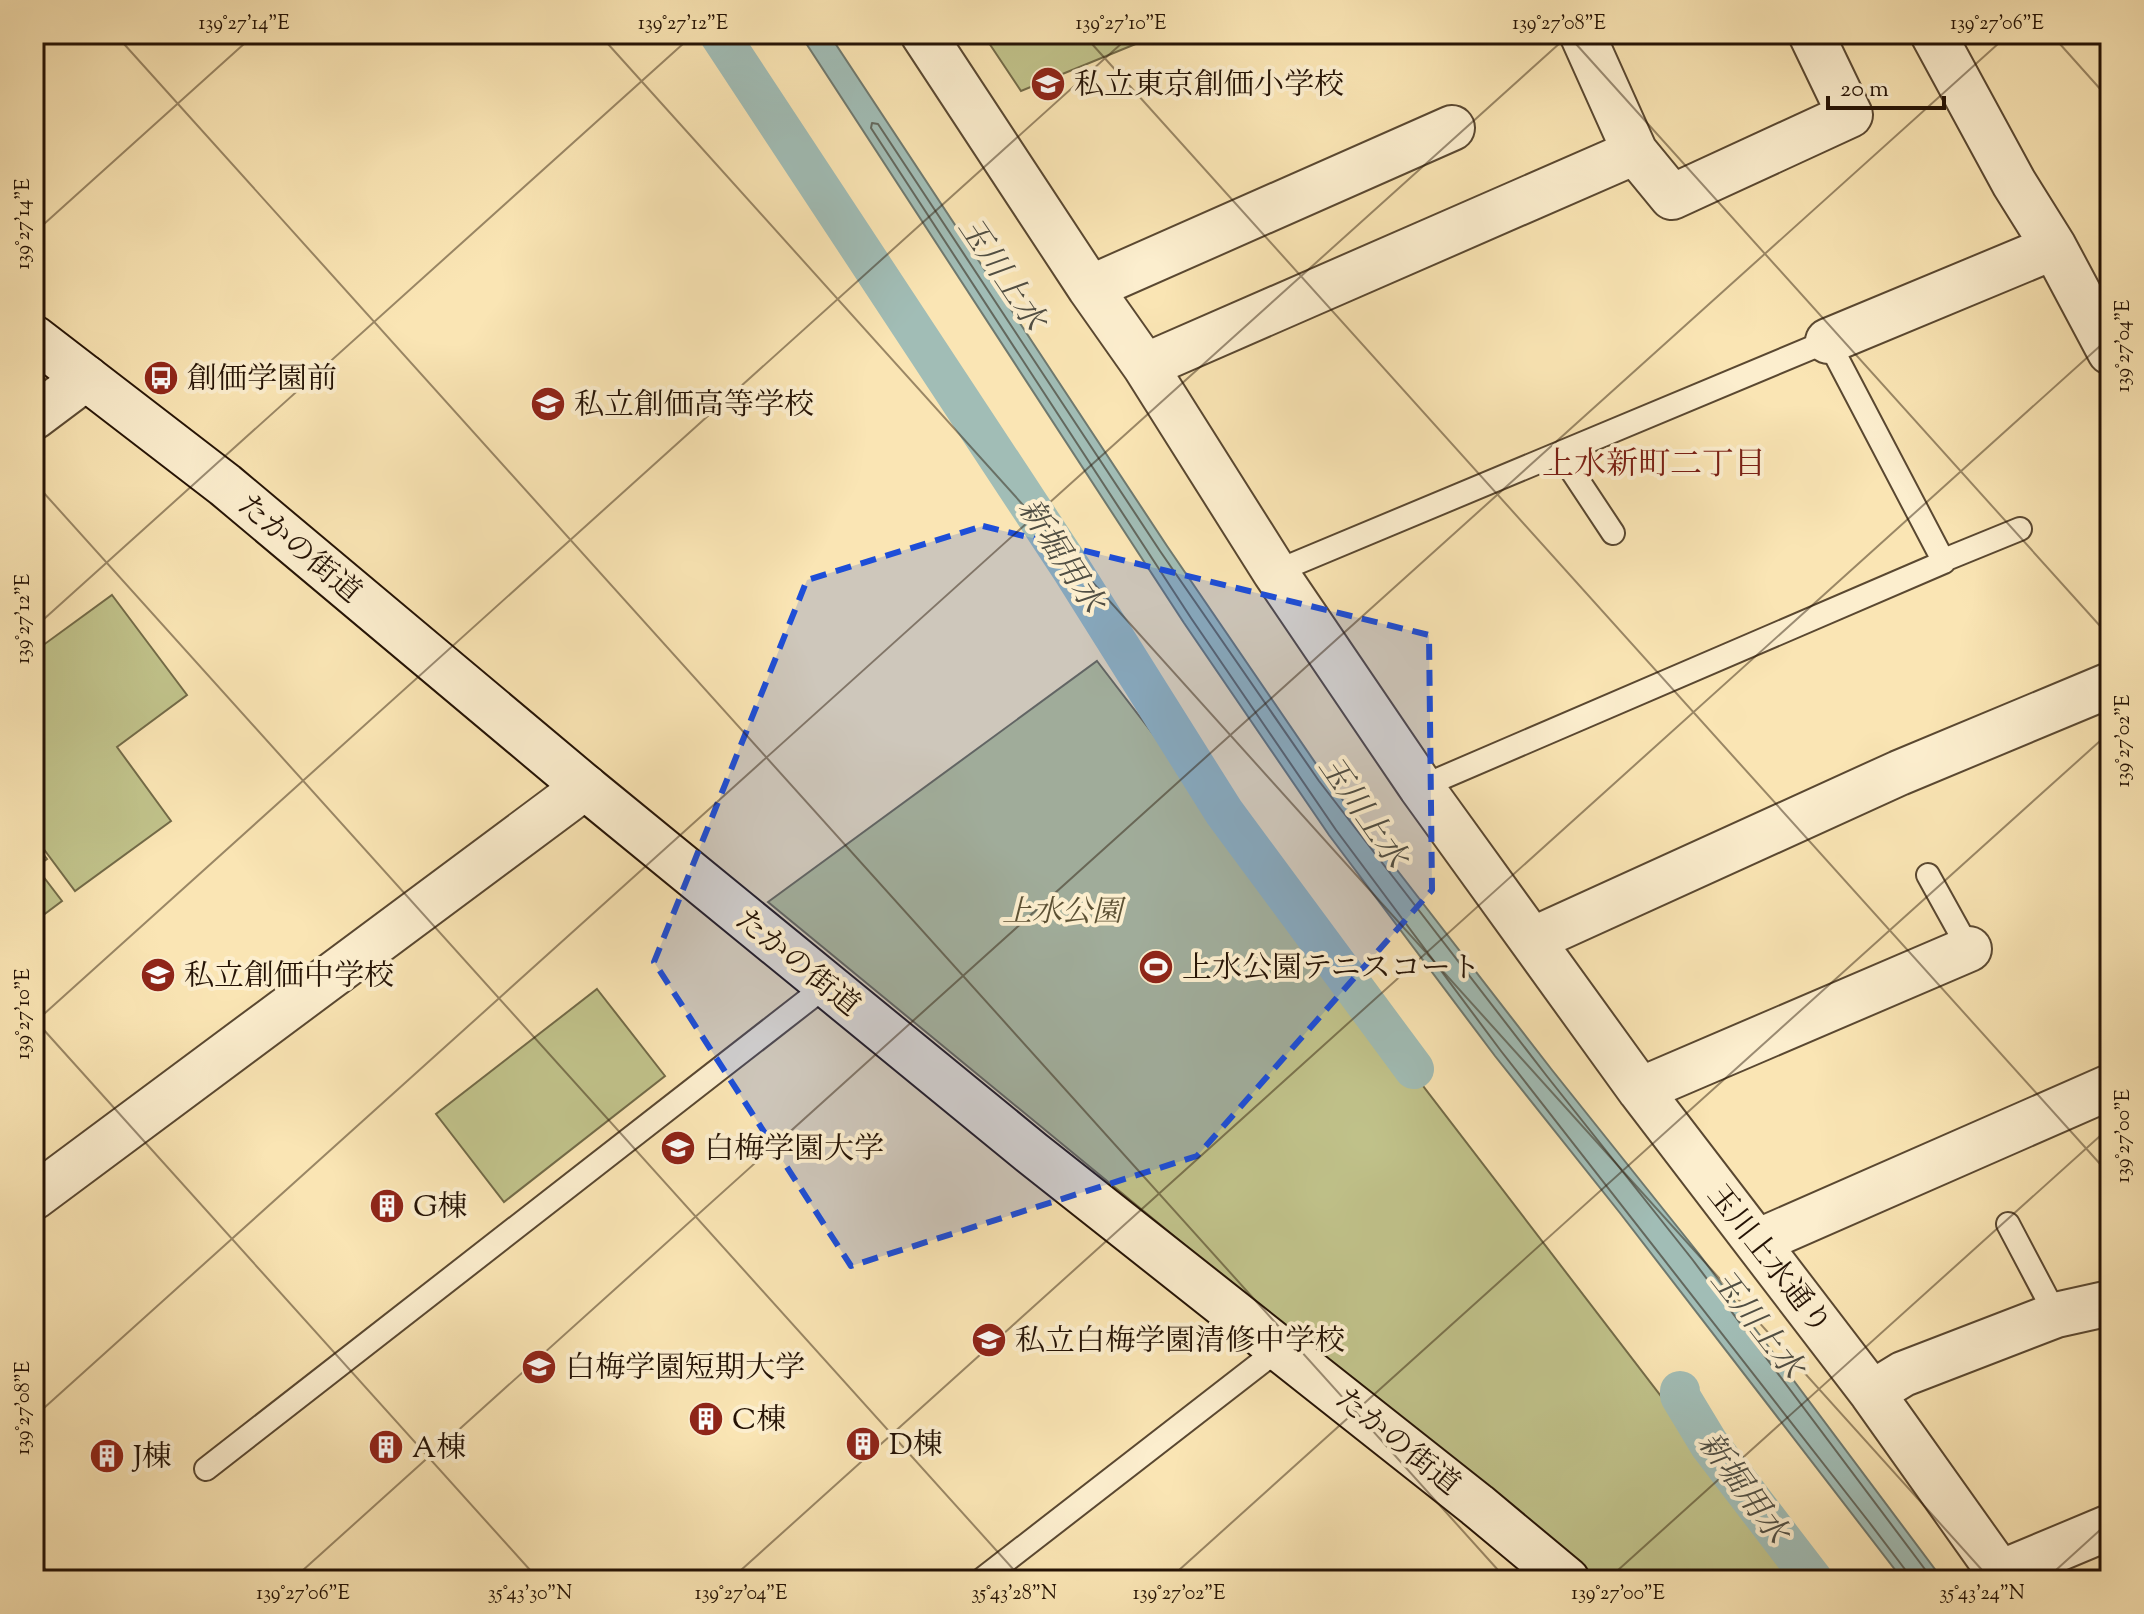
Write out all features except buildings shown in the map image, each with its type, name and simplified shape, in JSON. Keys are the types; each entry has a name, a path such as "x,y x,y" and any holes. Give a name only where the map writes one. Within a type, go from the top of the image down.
{"street":[{"name":"玉川上水通り","path":"923,34 1145,366 1275,572 1421,787 1640,1090 1872,1393 2002,1576"},
{"path":"1582,34 1635,152 1672,197 1850,115 1811,34"},
{"path":"1933,34 2014,183 2104,325"},
{"path":"1090,288 1452,128"},
{"path":"1145,366 1635,152"},
{"path":"1828,341 2054,247"},
{"name":"たかの街道","path":"34,338 225,485 585,787 1032,1153 1465,1495 1567,1580"},
{"path":"34,417 86,378"},
{"path":"1532,940 1899,773 2110,685"},
{"path":"34,1197 585,787"},
{"path":"1640,1090 1969,949"},
{"path":"1757,1242 2110,1087"},
{"path":"1872,1393 1903,1374 2056,1315 2110,1303"},
{"path":"2002,1576 2110,1527"}],"lane":[{"path":"1275,572 1828,341 1944,560"},
{"path":"1560,453 1613,533"},
{"path":"1421,787 2020,529"},
{"path":"1928,875 1969,949"},
{"path":"206,1469 827,985"},
{"path":"2008,1224 2056,1315"},
{"path":"981,1580 1280,1348"}],"highlighted area":[{"path":"983,526 1429,635 1432,890 1197,1156 851,1266 654,962 807,580"}],"green space":[{"path":"983,34 1160,34 1021,91"},
{"path":"112,595 187,695 117,747 171,821 75,891 34,836 34,644 38,641 42,646"},
{"name":"上水公園","path":"1097,661 1802,1580 1592,1580 768,902"},
{"path":"34,842 47,859 36,867 62,901 34,922"},
{"path":"597,989 665,1076 504,1202 436,1114"}],"water":[{"path":"800,34 829,34 1167,546 1325,777 1699,1254 1943,1580 1903,1580 1495,1056 1329,835 1184,623"}],"waterway":[{"name":"新堀用水","path":"719,34 1072,570 1224,812 1414,1069"},
{"name":"新堀用水","path":"1680,1391 1680,1396 1709,1444 1813,1580"}],"place":[{"name":"私立東京創価小学校","path":"1048,84"},
{"name":"創価学園前","path":"161,378"},
{"name":"私立創価高等学校","path":"548,404"},
{"name":"上水公園テニスコート","path":"1156,967"},
{"name":"私立創価中学校","path":"158,975"},
{"name":"白梅学園大学","path":"678,1148"},
{"name":"G棟","path":"387,1206"},
{"name":"私立白梅学園清修中学校","path":"989,1340"},
{"name":"白梅学園短期大学","path":"539,1367"},
{"name":"C棟","path":"706,1419"},
{"name":"D棟","path":"863,1444"},
{"name":"A棟","path":"386,1447"},
{"name":"J棟","path":"107,1456"}],"district":[{"name":"上水新町二丁目","path":"1654,463"}],"water label":[{"name":"玉川上水","path":"1003,273"},
{"name":"玉川上水","path":"1364,811"},
{"name":"玉川上水","path":"1758,1323"}]}
